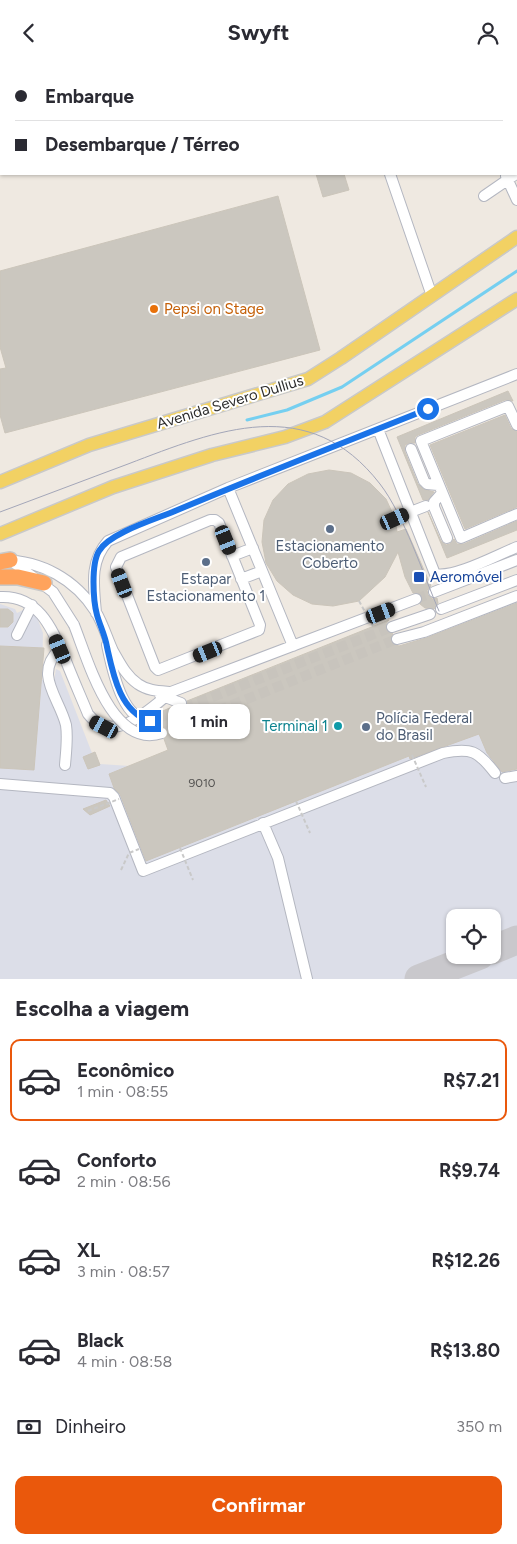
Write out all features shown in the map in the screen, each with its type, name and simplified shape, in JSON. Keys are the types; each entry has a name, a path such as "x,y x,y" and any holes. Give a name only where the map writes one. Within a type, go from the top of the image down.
{"highway":[{"path":"0,577 18,577 44,583"}],"main road":[{"name":"Avenida Severo Dullius","path":"0,483 89,445 299,383 341,358 517,237"},
{"path":"0,534 113,487 212,455 285,437 325,422 515,301"}],"street":[{"path":"390,175 432,296"},
{"path":"484,197 512,175 517,200"},
{"path":"96,613 94,565 99,551 108,541 228,488 517,374"},
{"path":"517,425 508,406 423,440 421,443 461,537 517,514"},
{"path":"378,429 409,513 435,574 442,575 454,572 517,547"},
{"path":"410,449 424,481 440,489"},
{"path":"228,488 252,548 263,567 293,646"},
{"path":"440,489 434,507 447,538"},
{"path":"395,519 426,506"},
{"path":"215,520 219,523 241,579 260,625 259,630 163,670 158,670 155,667 116,567 117,561 121,557 215,520"},
{"path":"232,556 252,548"},
{"path":"3,561 40,565 58,574 76,588 96,613 124,671 137,684 168,695 181,703"},
{"path":"3,561 44,583 62,603 74,625 104,698 122,723 134,733 148,736 162,733"},
{"path":"434,592 517,561"},
{"path":"241,579 263,567"},
{"path":"441,609 517,580"},
{"path":"397,639 424,632 517,596"},
{"path":"0,597 20,599 32,605 50,625 88,714 94,722 104,727 118,727 137,717 168,695 416,599"},
{"path":"17,635 32,605"},
{"path":"392,627 430,614"},
{"path":"105,635 115,681 125,701 137,717 150,721 156,719"},
{"path":"60,649 50,660 48,681 66,727 65,765"},
{"path":"0,784 110,793 114,797 143,871 432,757 462,749 482,757 495,773"},
{"path":"505,777 517,775"},
{"path":"263,823 278,858 307,979"}],"path":[{"path":"359,601 373,626"},
{"path":"412,755 426,787"},
{"path":"88,811 119,799"},
{"path":"296,801 310,833"},
{"path":"180,848 193,880"},
{"path":"121,869 129,853 139,849"}],"shaded area":[{"path":"0,604 15,609 17,613 23,610 36,615 43,633 42,680 54,681 56,669 60,671 92,753 95,752 100,764 130,766 517,610 517,979 0,979"}],"building":[{"path":"316,175 344,175 349,190 323,197"},
{"name":"Pepsi on Stage","path":"278,196 320,350 5,433 0,415 0,369 6,368 0,347 0,271"},
{"path":"508,391 513,401 505,400 418,435 415,437 415,443 405,445 405,452 418,484 423,489 434,492 428,500 423,500 397,437"},
{"path":"505,415 511,428 517,432 517,507 465,529 430,445"},
{"name":"Estacionamento Coberto","path":"329,470 351,473 370,483 386,499 392,512 388,516 389,521 396,525 397,532 406,529 431,586 427,590 428,595 432,599 437,598 438,603 434,609 425,608 420,604 423,600 421,594 413,593 405,577 398,552 385,577 359,601 333,606 312,604 293,595 277,581 266,563 262,542 264,520 273,500 288,484 308,474"},
{"path":"428,512 441,541 446,545 450,544 454,539 457,544 464,544 517,521 517,530 447,558"},
{"name":"Terminal 1","path":"517,603 517,769 502,772 487,753 479,734 410,759 409,756 146,861 120,794 114,788 109,774 168,750 164,739 169,732 165,727 159,726 163,719 158,713 172,707 183,710 187,706 187,701 389,620 385,625 386,630 393,634 390,638 392,643 399,646 426,638"},
{"path":"0,609 8,609 13,613 13,622 8,627 0,627"},
{"path":"0,646 44,648 34,770 0,768"},
{"path":"95,752 100,765 88,769 83,757"},
{"path":"106,800 110,806 90,815 83,809"}],"waterway":[{"path":"247,420 287,410 342,387 517,271"}],"taxiway":[{"path":"501,946 517,940"},
{"path":"419,979 457,964"}],"tunnel":[{"path":"416,599 434,592"},
{"path":"156,719 392,627"},
{"path":"162,733 397,639"}],"tram line":[{"path":"0,512 195,440 228,431 261,427 293,428 323,437 352,455 380,484 405,528 439,611"}],"place":[{"name":"Pepsi on Stage","path":"154,309"},
{"name":"Estacionamento Coberto","path":"330,529"},
{"name":"Estapar Estacionamento 1","path":"206,562"},
{"name":"Aeromóvel","path":"419,577"},
{"name":"Terminal 1","path":"338,726"},
{"name":"Polícia Federal do Brasil","path":"366,727"}],"route":[{"path":"150,721 137,717 125,701 115,681 105,635 96,613 94,565 99,551 108,541 123,533 228,488 428,409"}]}
